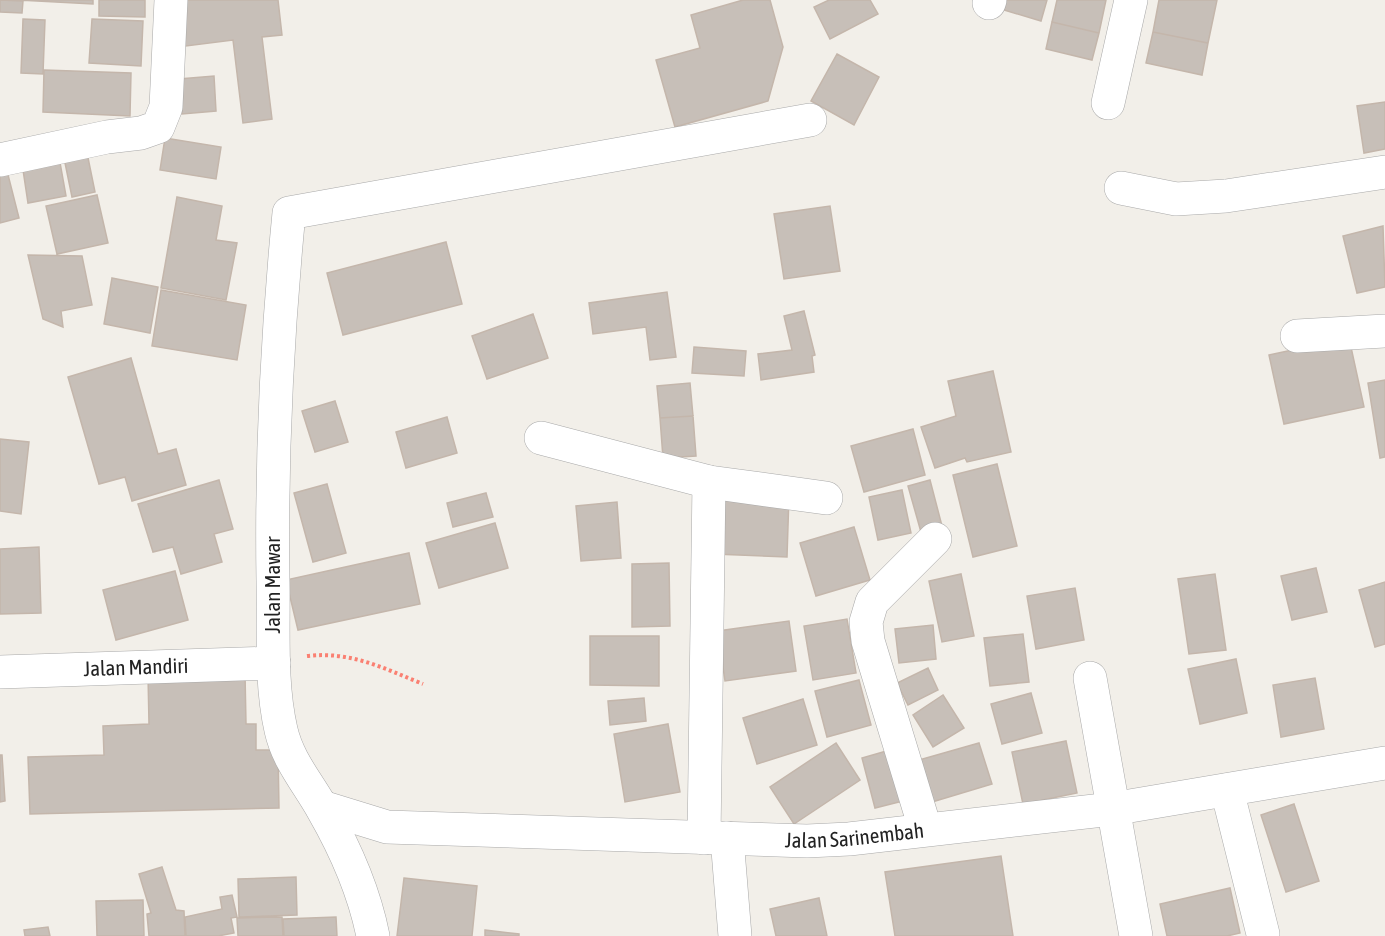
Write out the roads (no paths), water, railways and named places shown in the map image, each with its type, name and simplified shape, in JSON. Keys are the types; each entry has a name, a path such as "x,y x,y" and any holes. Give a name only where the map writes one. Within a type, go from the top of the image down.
{"street":[{"path":"0,160 107,137 141,133 158,127 166,107 171,0"},
{"path":"1108,103 1131,0"},
{"name":"Jalan Mawar","path":"373,936 353,868 322,807 287,752 280,729 274,663 273,427 278,323 289,213 810,120"},
{"path":"1121,188 1176,199 1226,196 1385,172"},
{"path":"1297,336 1385,331"},
{"path":"541,438 710,482 826,498"},
{"path":"710,482 716,838 735,936"},
{"path":"926,828 868,641 866,622 872,602 935,539"},
{"name":"Jalan Mandiri","path":"0,672 274,663"},
{"path":"1090,678 1136,936"},
{"name":"Jalan Sarinembah","path":"322,807 387,827 783,841 849,839 926,828 1112,809 1385,763"},
{"path":"1227,790 1263,934"}]}
